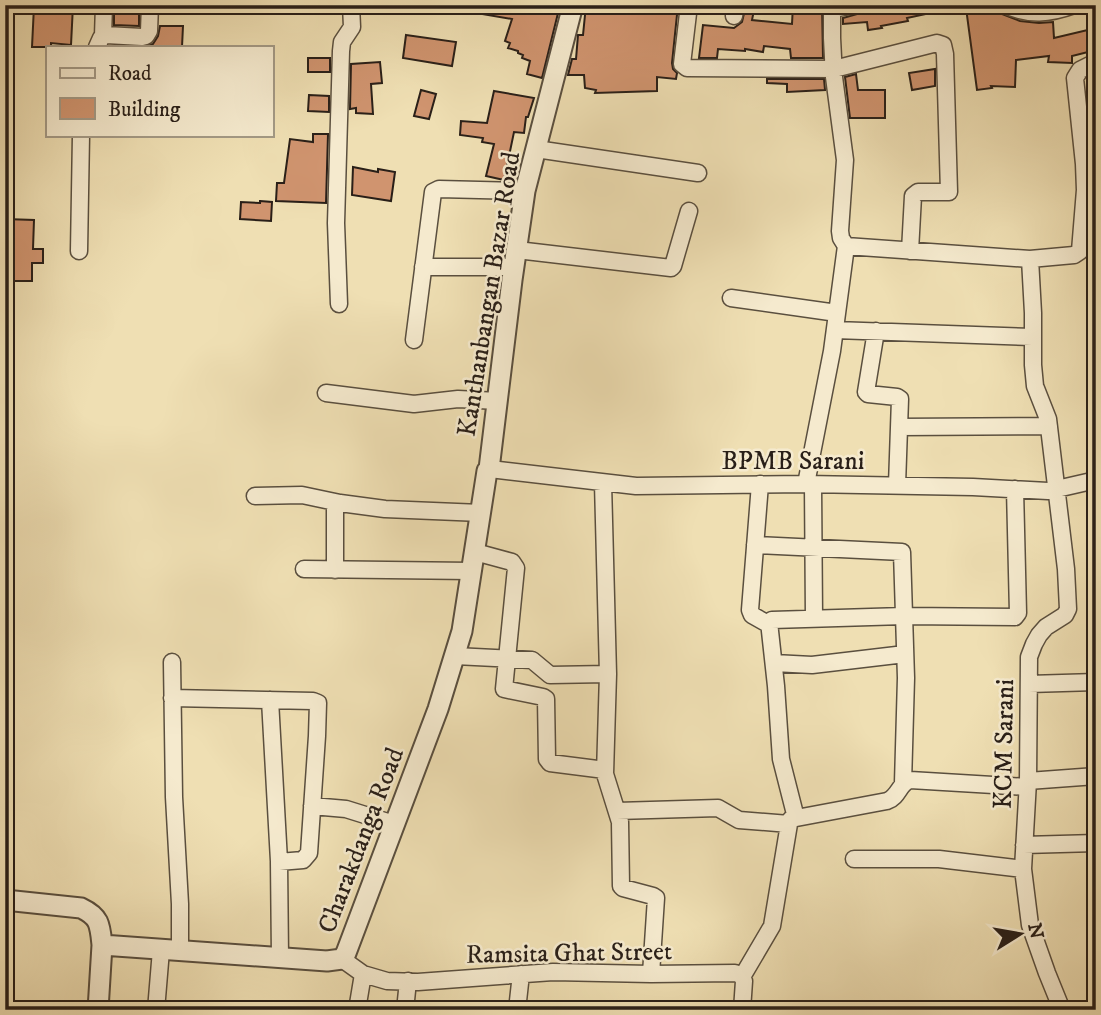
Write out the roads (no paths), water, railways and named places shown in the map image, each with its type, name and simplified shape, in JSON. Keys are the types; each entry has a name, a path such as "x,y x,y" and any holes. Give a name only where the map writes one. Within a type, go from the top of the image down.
{"street":[{"path":"104,5 100,42 146,36 149,32 150,5"},
{"path":"339,304 336,223 341,51 342,42 352,27 351,5"},
{"name":"Kanthanbangan Bazar Road","path":"489,469 526,191 573,5"},
{"path":"689,5 682,64 685,68 834,69 942,43 945,54 949,192 918,192 913,196 910,251"},
{"path":"814,618 810,484 838,313 846,246 840,231 845,160 834,69 832,7 855,5"},
{"path":"1005,5 1024,13 1057,11 1073,5"},
{"path":"846,246 1030,259 1088,251 1090,190 1084,164 1075,78 1077,72 1096,62"},
{"path":"79,251 81,136"},
{"path":"536,149 698,173"},
{"path":"414,340 432,194 435,190 526,191"},
{"path":"423,268 515,259 671,268 689,211"},
{"path":"1030,259 1032,365 1035,386 1047,414 1056,489"},
{"path":"731,298 838,313"},
{"path":"835,330 1032,337"},
{"path":"876,331 866,392 899,397 901,401 897,485"},
{"path":"326,393 414,404 462,399 498,401"},
{"path":"899,427 1049,426"},
{"name":"BPMB Sarani","path":"489,469 636,486 897,485 1048,491 1096,480"},
{"name":"Charakdanga Road","path":"102,945 327,961 342,959 438,709 463,631 489,469"},
{"path":"603,483 608,674 605,771 620,829 621,886 653,896 656,900 651,974"},
{"path":"760,484 750,610 752,615 768,624"},
{"path":"768,624 770,620 814,618 1017,616 1015,489"},
{"name":"KCM Sarani","path":"1056,489 1069,609 1065,615 1046,626 1034,644 1030,657 1028,784 1023,869 1030,925 1062,1010"},
{"path":"255,496 302,495 385,509 481,513"},
{"path":"335,502 335,570"},
{"path":"617,811 718,808 739,820 792,821 887,801 894,797 903,783 906,678 901,551 755,545"},
{"path":"304,569 512,562 516,568 504,689 547,701 549,762 605,771"},
{"path":"742,1010 742,977 772,926 792,821 781,758 774,663 768,624"},
{"path":"774,663 812,665 905,654"},
{"path":"455,656 533,661 550,675 608,674"},
{"path":"156,1010 180,904 174,797 172,662"},
{"path":"1029,684 1096,682"},
{"path":"172,698 318,703 309,853 303,860 279,861"},
{"path":"270,700 279,861 280,958"},
{"path":"903,783 915,779 1028,784 1096,776"},
{"path":"312,806 346,809 394,824"},
{"path":"1024,845 1096,843"},
{"path":"854,859 939,859 1023,869"},
{"path":"5,900 81,908 95,916 100,925 102,945 98,1010"},
{"path":"342,959 363,974 357,1010"},
{"name":"Ramsita Ghat Street","path":"363,974 387,981 553,972 735,973 742,977"},
{"path":"517,1010 521,974"},
{"path":"405,1010 408,981"}]}
